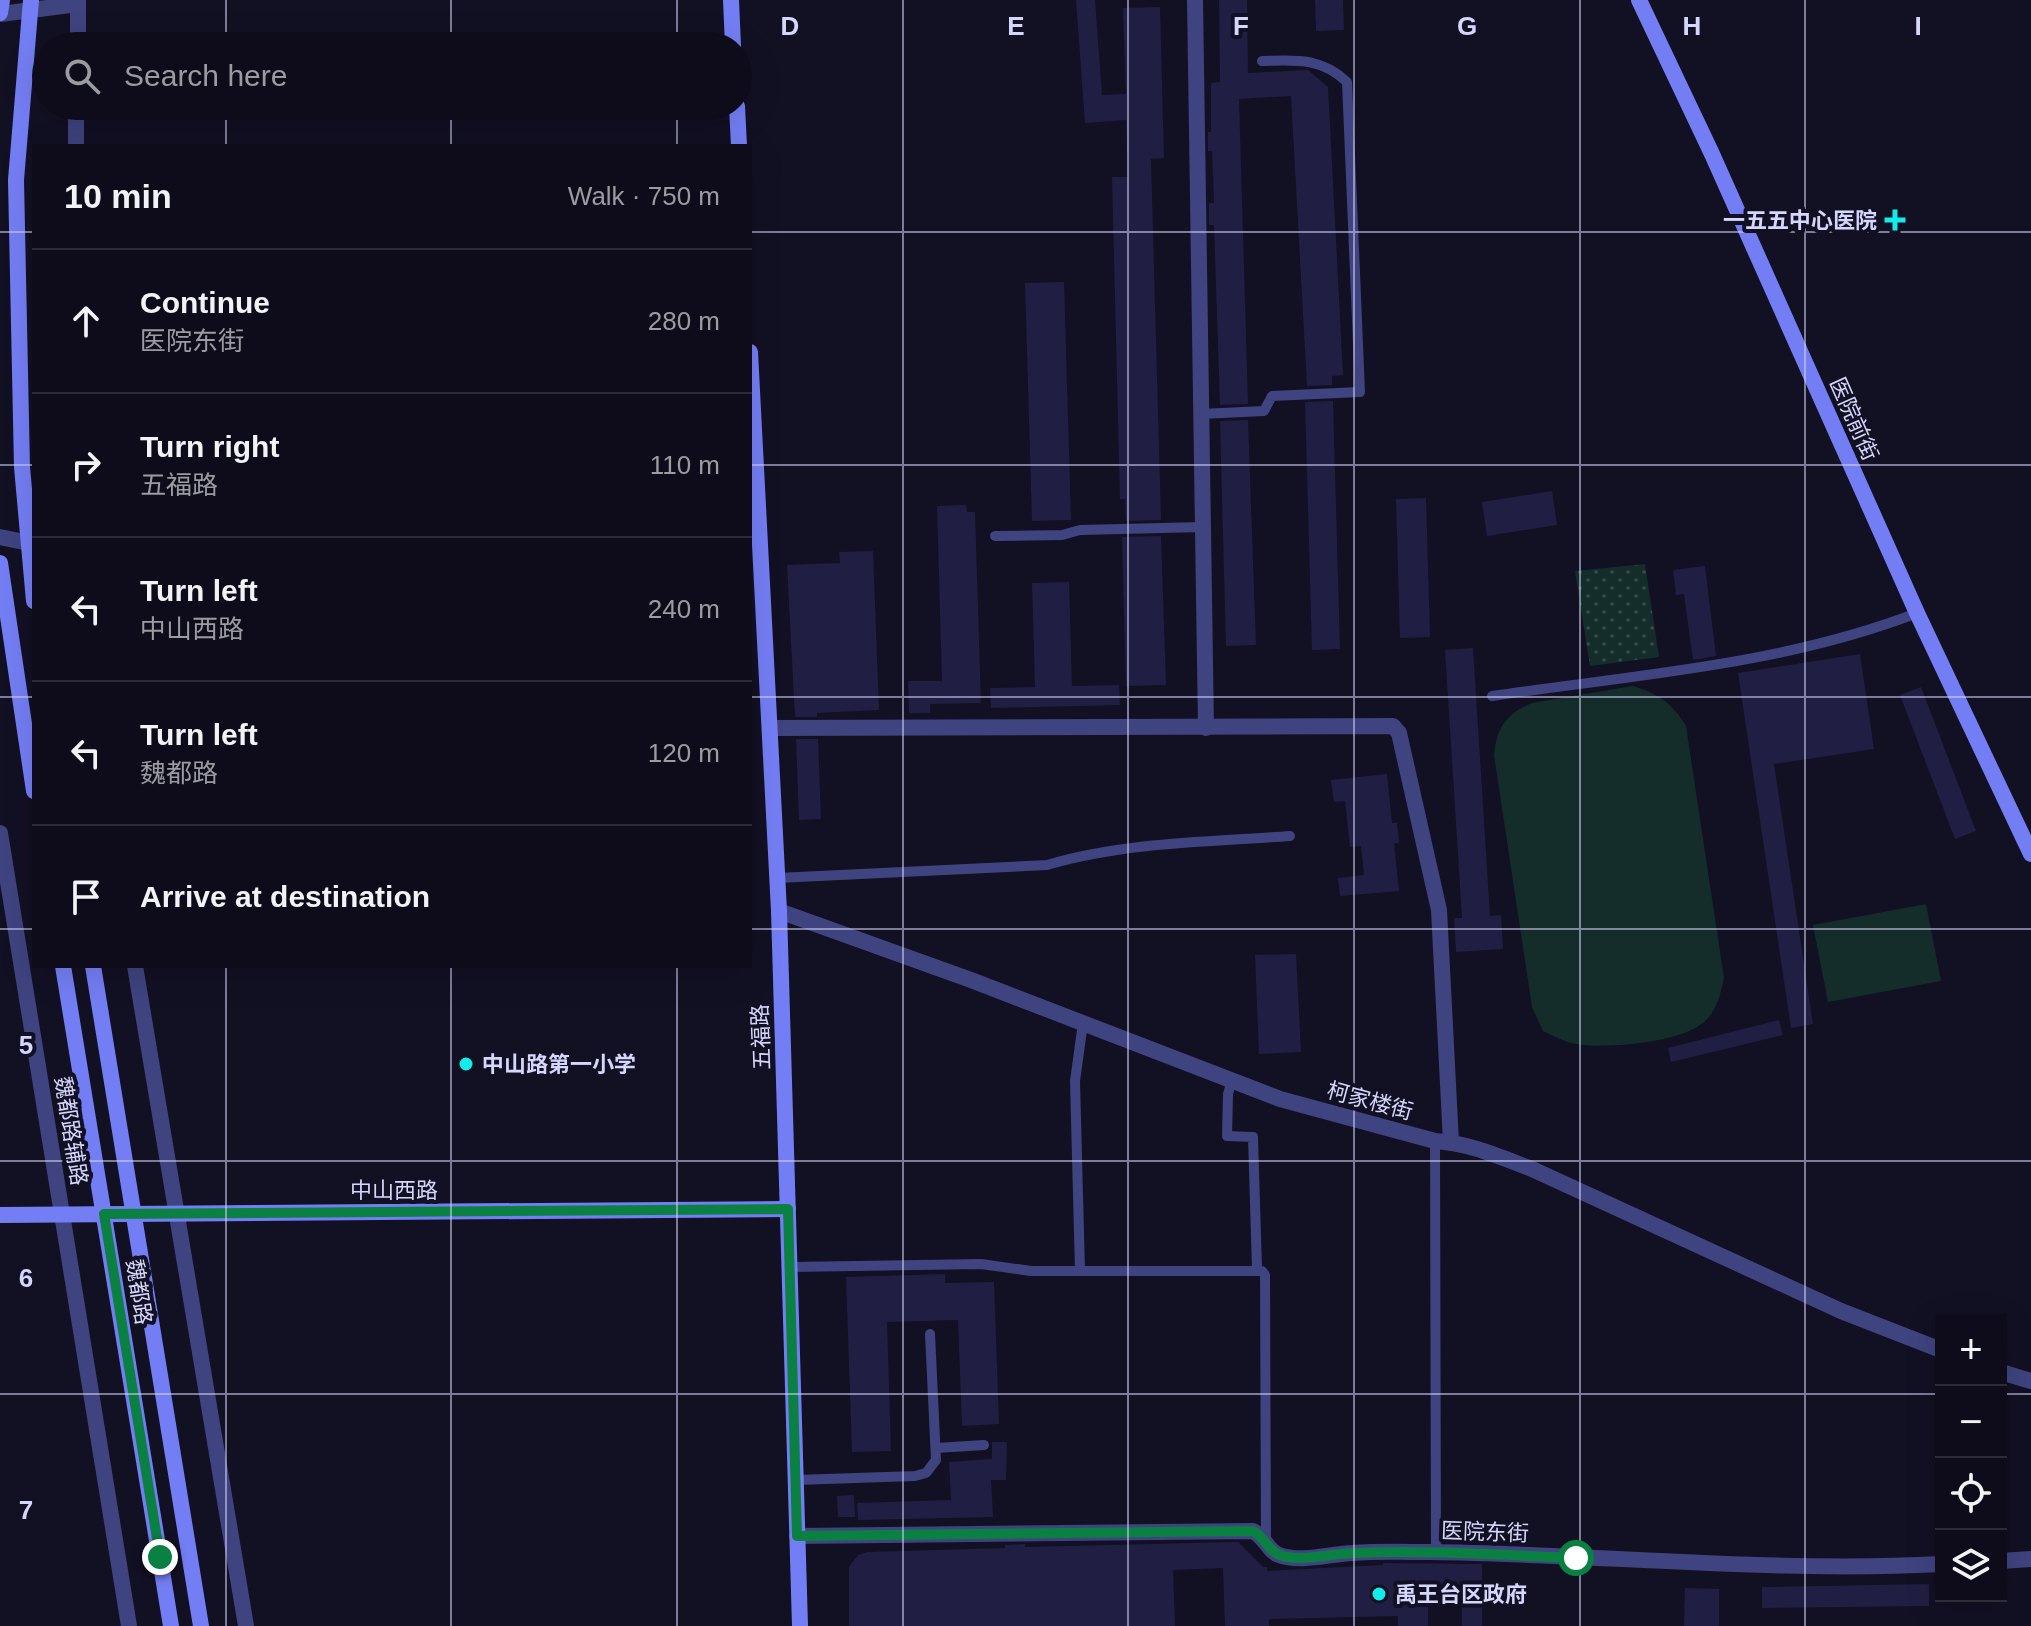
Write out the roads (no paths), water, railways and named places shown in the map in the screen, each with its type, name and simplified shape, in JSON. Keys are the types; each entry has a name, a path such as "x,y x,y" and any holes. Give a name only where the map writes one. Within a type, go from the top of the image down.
{"street":[{"path":"2,0 0,14 30,4 78,2 78,32"},
{"path":"731,0 732,32"},
{"path":"1195,0 1206,728"},
{"name":"医院前街","path":"1639,0 1712,154 1917,613 2031,854"},
{"path":"0,537 31,543 22,467 16,180 30,4"},
{"path":"76,120 76,144"},
{"path":"738,120 739,144"},
{"name":"五福路","path":"752,390 779,911 800,1626"},
{"path":"0,563 32,778"},
{"path":"770,728 1393,726 1399,733 1439,910 1443,1142"},
{"name":"魏都路辅路","path":"0,833 129,1626"},
{"name":"柯家楼街","path":"779,911 1280,1099 1532,1169 1841,1311 1935,1348"},
{"name":"魏都路","path":"63,968 171,1626"},
{"name":"魏都路","path":"93,968 201,1626"},
{"path":"135,968 246,1626"},
{"name":"中山西路","path":"0,1215 788,1209"},
{"path":"2007,1374 2031,1381"},
{"name":"医院东街","path":"797,1536 1253,1531 1279,1555 1293,1557 1436,1552 1726,1566 1935,1564"},
{"path":"2007,1561 2031,1559"}],"lane":[{"path":"1201,414 1264,411 1272,396 1360,392 1347,82 1335,70 1317,62 1262,61"},
{"path":"995,536 1203,527"},
{"path":"1492,696 1783,652 1864,633 1917,613"},
{"path":"777,878 1047,865 1077,855 1290,836"},
{"path":"1080,1271 1075,1081 1083,1023"},
{"path":"1232,1080 1228,1094 1227,1136 1253,1137 1257,1269"},
{"path":"1436,1552 1443,1142"},
{"path":"791,1267 981,1264 1031,1271 1257,1269 1265,1275 1266,1540"},
{"path":"796,1480 915,1476 932,1469 936,1448 930,1334"},
{"path":"936,1448 984,1445"}],"place":[{"name":"一五五中心医院","path":"1895,220"},
{"name":"中山路第一小学","path":"466,1064"},
{"name":"禹王台区政府","path":"1379,1594"}]}
